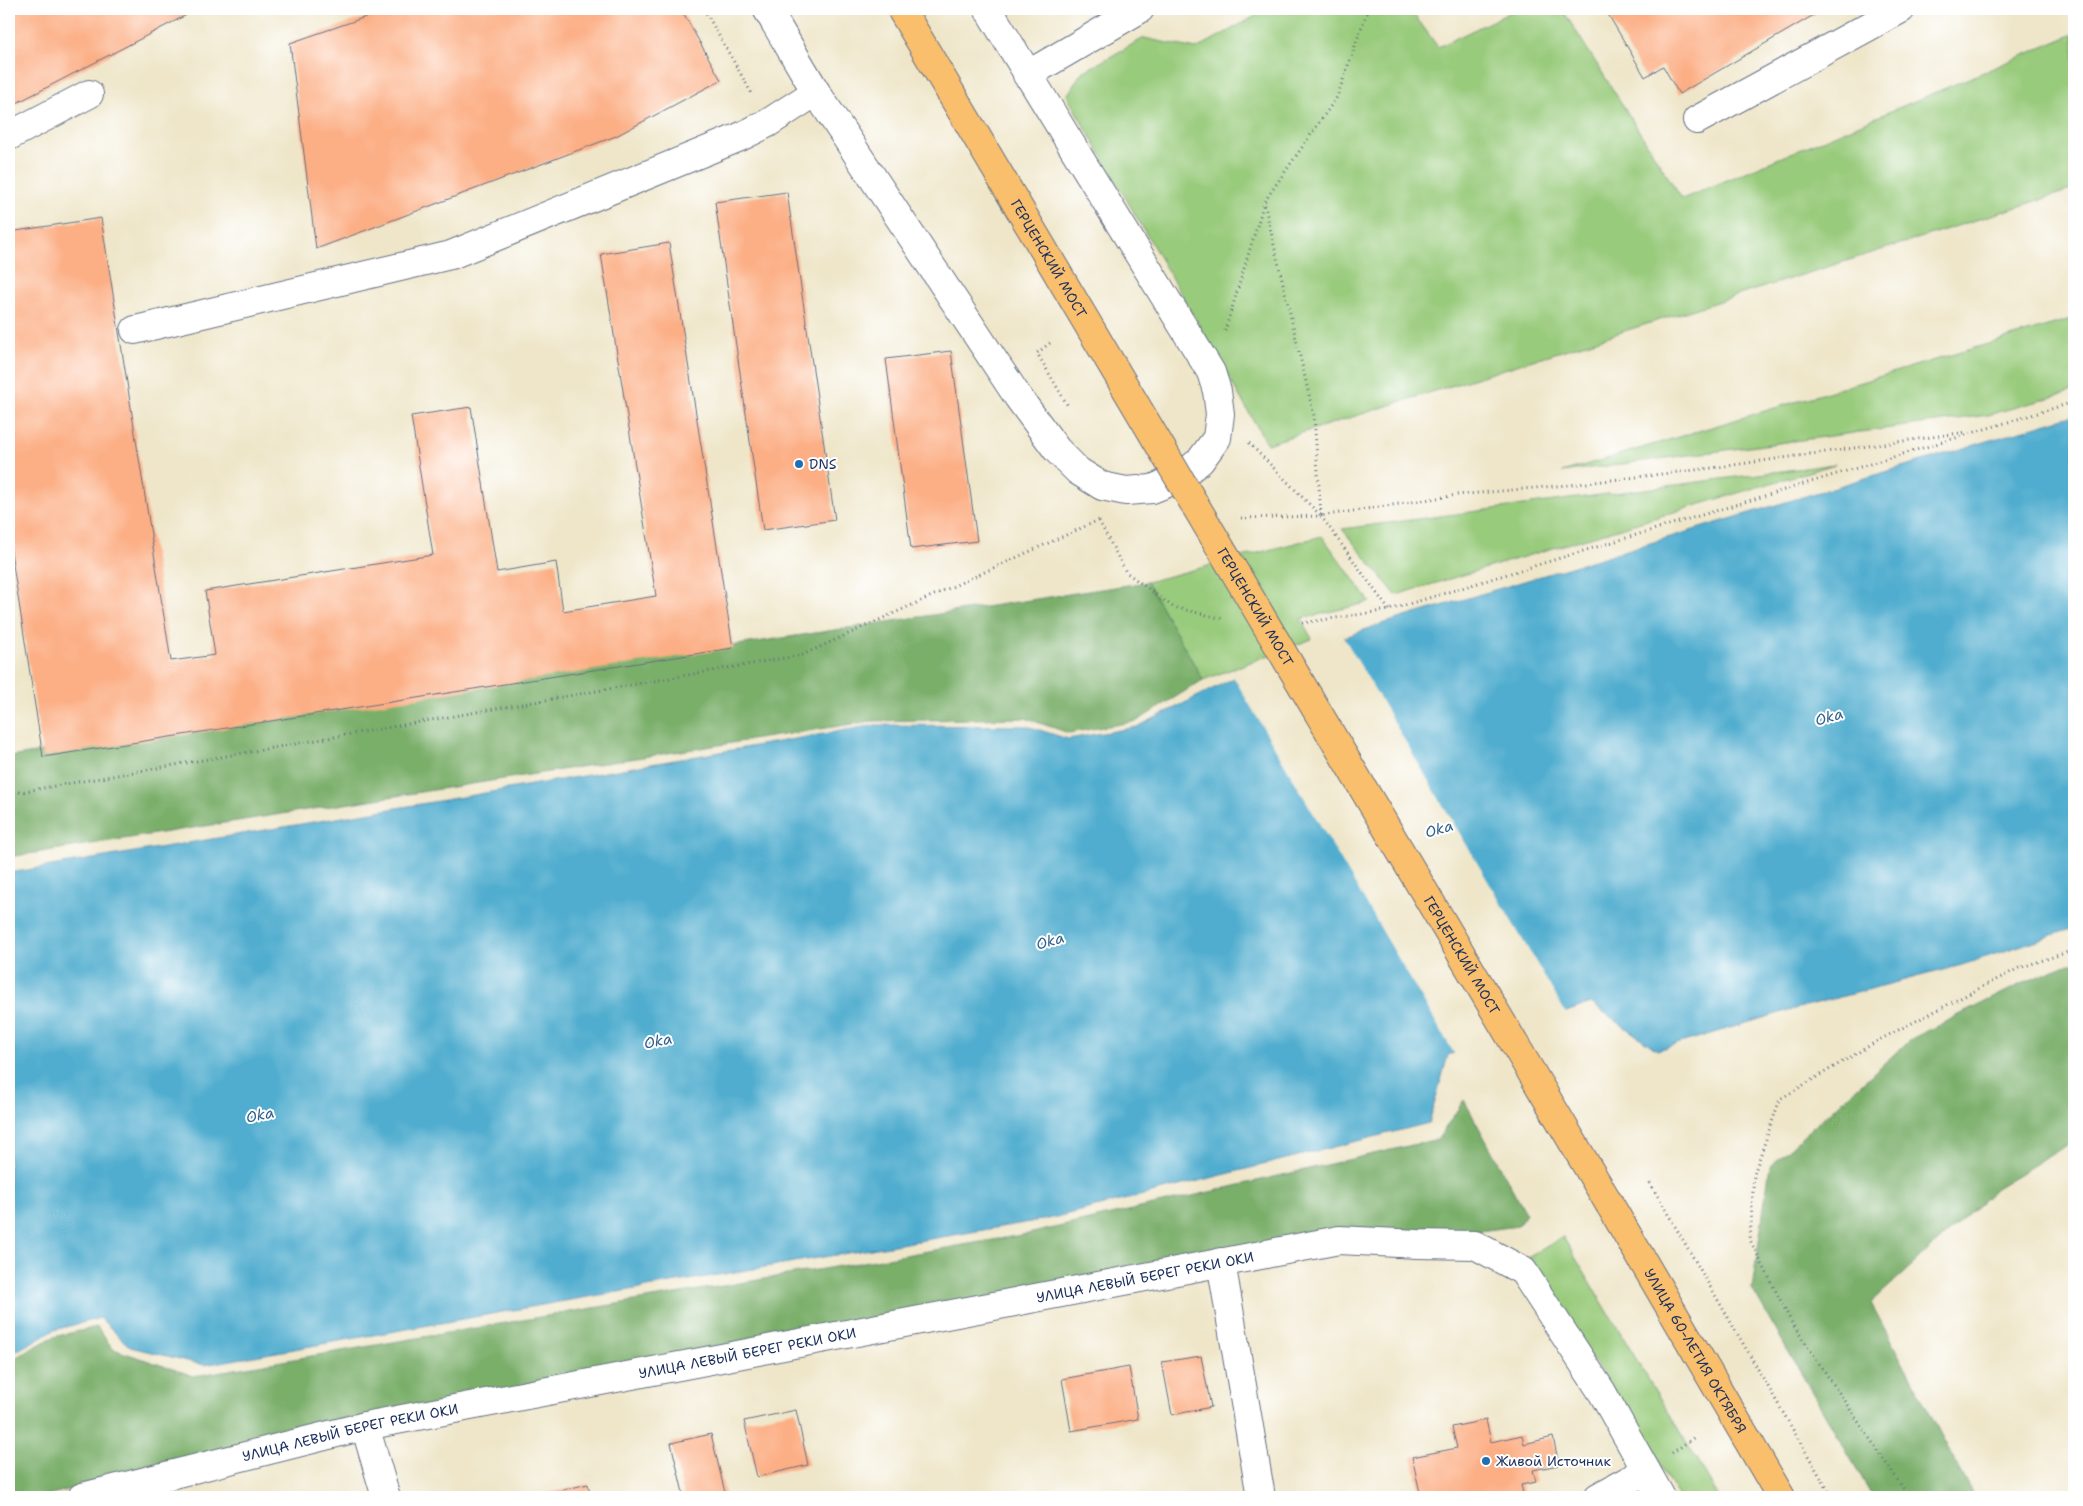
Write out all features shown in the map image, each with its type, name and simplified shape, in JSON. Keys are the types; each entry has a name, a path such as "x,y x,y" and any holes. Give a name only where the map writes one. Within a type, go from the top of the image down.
{"main road":[{"name":"ГЕРЦЕНСКИЙ МОСТ","path":"901,9 1610,1205"},
{"name":"УЛИЦА 60-ЛЕТИЯ ОКТЯБРЯ","path":"1610,1205 1781,1497"}],"street":[{"path":"768,9 816,92 1018,397 1057,450 1078,471 1102,486 1126,491 1152,489 1177,479 1200,461 1217,438 1220,414 1217,391 1211,372 988,9"},
{"path":"1027,75 1140,9"},
{"path":"1697,120 1901,9"},
{"path":"135,330 451,255 740,137 768,123 816,92"},
{"path":"9,136 89,94"},
{"name":"УЛИЦА ЛЕВЫЙ БЕРЕГ РЕКИ ОКИ","path":"82,1497 366,1426 1339,1240 1475,1245 1523,1272 1602,1392 1662,1497"},
{"path":"1221,1262 1262,1497"},
{"path":"366,1426 386,1497"},
{"path":"1598,1497 1646,1472"}],"path":[{"path":"704,9 768,123"},
{"path":"1223,339 1264,202 1337,97 1368,9"},
{"path":"1264,202 1314,416 1321,516"},
{"path":"1037,353 1050,344"},
{"path":"1220,414 1321,516 1389,610 2074,402"},
{"path":"1235,518 1321,516 1457,495 1578,484 1712,468 1977,430"},
{"path":"9,794 802,655 1099,520 1108,520"},
{"path":"1909,1497 1792,1323 1750,1240 1754,1174 1780,1099 1879,1040 2019,968 2074,950"},
{"path":"1650,1182 1832,1497"}],"green space":[{"path":"1268,9 1410,9 1438,47 1517,9 1562,9 1682,199 2074,34 2074,189 1267,444 1067,96 1081,73 1144,38 1196,49"},
{"path":"2074,318 2074,391 1988,415 1562,472"},
{"path":"1835,464 1396,595 1342,529"},
{"path":"1322,536 1370,602 1301,619 1312,639 1203,680 1147,582"},
{"path":"1147,582 1203,680 1137,721 1069,733 1025,718 871,721 9,857 9,757"},
{"path":"2074,962 2074,1141 1996,1188 1871,1303 1974,1497 1873,1497 1752,1289 1770,1166 1911,1039 2027,981"},
{"path":"1464,1100 1526,1214 1518,1226 1425,1238 363,1419 39,1497 9,1497 9,1361 53,1337 97,1327 113,1349 194,1376 1028,1234 1438,1139"},
{"path":"1563,1237 1719,1497 1679,1497 1529,1257"}],"water":[{"name":"Oka","path":"2074,415 2074,928 1962,965 1783,1012 1657,1050 1591,1003 1448,1055 1429,1123 1048,1219 559,1302 204,1365 130,1347 100,1318 54,1330 9,1355 9,873 875,725 1027,726 1068,739 1137,727 1240,675 1372,627"}],"pier":[{"path":"1343,636 1567,1015 1455,1055 1233,676"}],"building":[{"path":"9,9 198,9 9,107"},
{"path":"389,9 681,9 721,80 616,136 316,249 290,43"},
{"path":"1605,9 1824,9 1679,94 1663,66 1645,77"},
{"path":"787,192 835,520 763,530 715,202"},
{"path":"101,218 171,661 215,655 205,591 433,555 411,416 471,407 497,572 556,562 563,611 656,596 601,254 669,243 733,648 43,757 9,539 9,232"},
{"path":"951,351 977,541 911,549 886,359"},
{"path":"1201,1356 1211,1407 1172,1415 1162,1362"},
{"path":"1129,1367 1138,1419 1071,1431 1062,1379"},
{"path":"796,1410 808,1465 757,1477 744,1421"},
{"name":"Живой Источник","path":"1486,1420 1491,1442 1522,1435 1524,1444 1553,1437 1559,1465 1533,1470 1536,1482 1521,1485 1524,1497 1421,1497 1412,1457 1457,1448 1452,1427"},
{"path":"711,1434 726,1497 684,1497 671,1443"},
{"path":"588,1484 591,1497 546,1497 545,1494"},
{"path":"471,1491 472,1497 451,1497"}],"place":[{"name":"DNS","path":"799,464"},
{"name":"Живой Источник","path":"1486,1461"}]}
